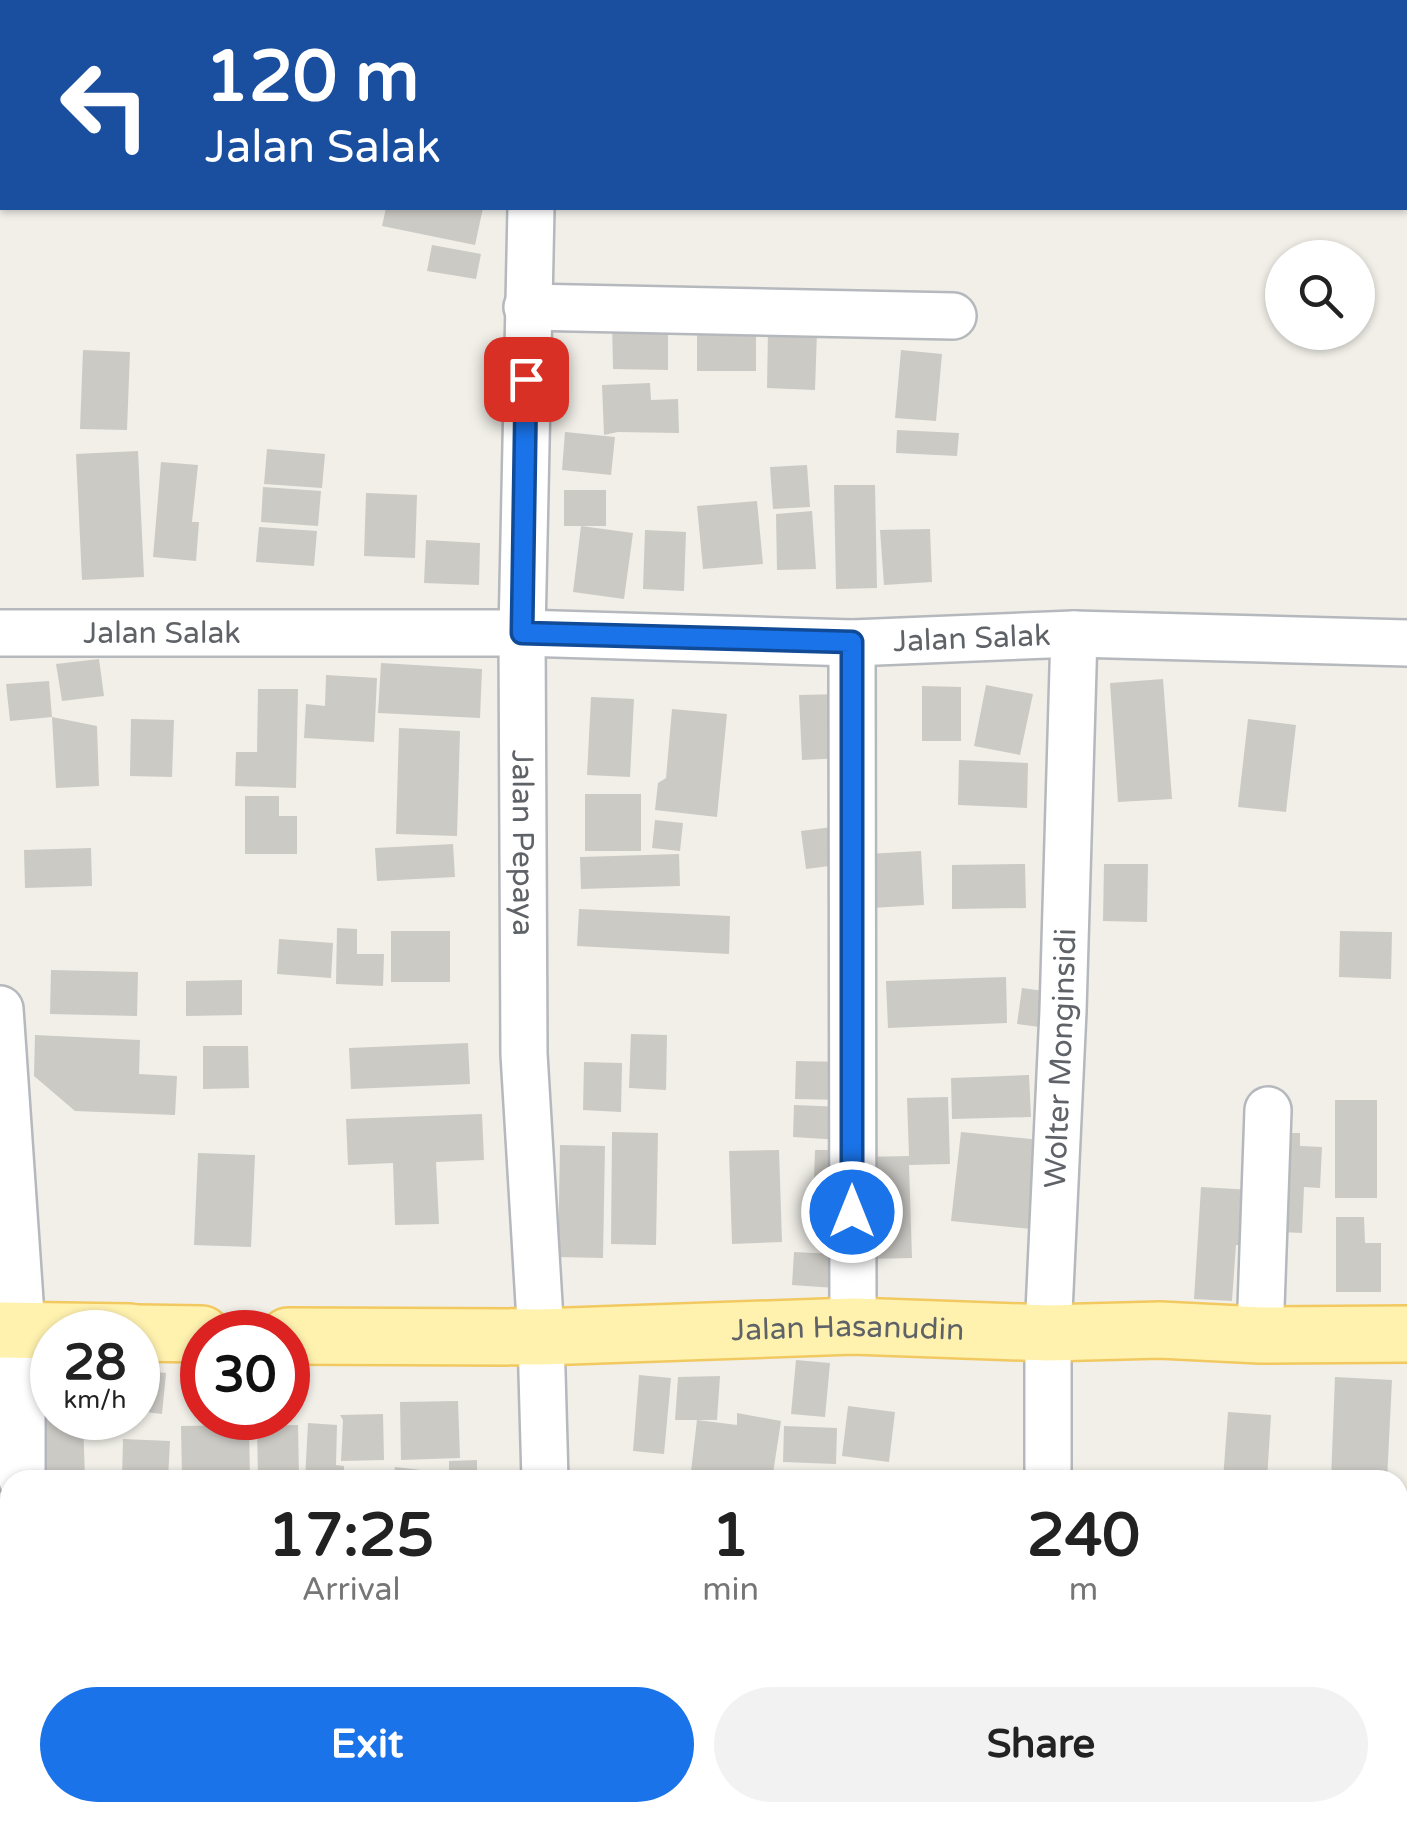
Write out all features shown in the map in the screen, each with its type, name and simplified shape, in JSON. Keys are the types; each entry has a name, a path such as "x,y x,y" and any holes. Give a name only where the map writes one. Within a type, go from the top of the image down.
{"main road":[{"name":"Jalan Hasanudin","path":"310,1336 541,1336 852,1326 1048,1333 1160,1330 1260,1335 1407,1334"}],"street":[{"name":"Jalan Pepaya","path":"531,210 522,633 524,1054 545,1470"},
{"path":"527,307 954,316"},
{"name":"Jalan Salak","path":"0,634 522,633 852,642 1074,634 1407,643"},
{"name":"Wolter Monginsidi","path":"1048,1470 1048,1333 1063,1011 1074,634"},
{"path":"852,642 852,1326"},
{"path":"0,1009 11,1330 21,1470"},
{"path":"1260,1335 1268,1110"}],"building":[{"path":"386,210 483,210 475,245 382,226"},
{"path":"432,245 481,254 476,279 427,271"},
{"path":"612,321 668,321 668,370 613,369"},
{"path":"768,329 817,331 815,390 767,388"},
{"path":"697,331 756,332 756,371 697,371"},
{"path":"83,350 130,352 127,430 80,429"},
{"path":"901,350 942,354 936,421 895,418"},
{"path":"650,383 651,400 678,399 679,433 604,435 602,385"},
{"path":"897,430 959,433 957,456 896,453"},
{"path":"565,432 615,437 611,475 562,470"},
{"path":"267,449 325,454 322,488 264,484"},
{"path":"138,451 144,577 82,580 76,454"},
{"path":"161,462 198,465 192,522 199,522 196,561 153,557"},
{"path":"807,465 810,507 773,509 770,467"},
{"path":"834,485 875,485 877,588 836,589"},
{"path":"263,487 321,491 318,526 261,522"},
{"path":"564,490 606,490 606,526 564,526"},
{"path":"366,493 417,495 415,558 364,556"},
{"path":"757,501 763,564 703,569 697,506"},
{"path":"812,511 816,569 777,570 776,514"},
{"path":"581,526 633,533 624,599 573,592"},
{"path":"259,527 317,531 314,566 256,562"},
{"path":"930,529 932,582 884,585 880,530"},
{"path":"645,530 686,532 684,591 643,589"},
{"path":"426,540 480,543 479,585 424,583"},
{"path":"99,659 104,696 62,701 56,664"},
{"path":"381,663 482,669 480,718 378,713"},
{"path":"326,675 377,678 374,742 304,738 306,704 325,706"},
{"path":"1163,679 1172,799 1118,802 1110,683"},
{"path":"49,681 52,717 10,721 6,684"},
{"path":"986,685 1033,694 1020,755 974,746"},
{"path":"922,686 961,687 961,741 922,741"},
{"path":"258,689 298,689 296,788 235,786 236,752 257,752"},
{"path":"842,694 845,758 802,760 799,695"},
{"path":"591,697 634,699 630,777 587,775"},
{"path":"672,709 727,714 717,817 655,810 658,783 666,778"},
{"path":"52,717 97,726 99,786 56,788"},
{"path":"131,719 174,720 172,777 130,776"},
{"path":"1248,719 1296,725 1286,812 1238,807"},
{"path":"399,728 460,731 457,836 396,834"},
{"path":"959,760 1028,763 1027,808 958,805"},
{"path":"585,794 641,794 641,851 585,851"},
{"path":"245,796 279,796 279,816 297,816 297,854 245,854"},
{"path":"655,820 683,823 680,851 652,848"},
{"path":"840,826 845,864 806,869 801,831"},
{"path":"453,844 455,877 377,881 375,848"},
{"path":"91,848 92,886 25,888 24,850"},
{"path":"921,851 924,905 871,908 867,854"},
{"path":"679,854 680,886 581,889 580,857"},
{"path":"1025,864 1026,908 952,909 952,865"},
{"path":"1104,864 1148,864 1147,922 1103,921"},
{"path":"579,909 730,916 729,954 577,946"},
{"path":"337,928 357,929 357,954 384,954 383,986 336,984"},
{"path":"391,931 450,931 450,982 391,982"},
{"path":"1340,931 1392,932 1391,979 1339,977"},
{"path":"279,939 333,943 331,978 277,974"},
{"path":"51,970 138,972 137,1016 50,1014"},
{"path":"1006,977 1007,1023 888,1028 886,981"},
{"path":"242,980 242,1015 186,1016 186,981"},
{"path":"1022,988 1051,992 1047,1028 1017,1024"},
{"path":"631,1034 667,1035 666,1090 629,1088"},
{"path":"35,1035 140,1040 139,1074 177,1076 175,1115 75,1111 34,1076"},
{"path":"468,1043 470,1084 351,1089 349,1048"},
{"path":"203,1046 248,1046 249,1088 203,1089"},
{"path":"796,1061 846,1062 845,1100 795,1099"},
{"path":"584,1062 622,1063 621,1112 583,1110"},
{"path":"1029,1075 1031,1117 952,1119 951,1078"},
{"path":"948,1097 950,1164 909,1165 912,1258 865,1259 862,1157 909,1156 907,1098"},
{"path":"1335,1100 1377,1100 1377,1198 1335,1198"},
{"path":"794,1105 843,1107 841,1140 793,1137"},
{"path":"482,1114 484,1160 436,1162 439,1224 395,1225 393,1163 348,1165 346,1119"},
{"path":"612,1132 658,1133 656,1245 611,1244"},
{"path":"961,1132 1041,1140 1031,1229 951,1221"},
{"path":"1283,1133 1300,1133 1300,1146 1322,1147 1320,1188 1304,1187 1302,1233 1280,1232"},
{"path":"560,1145 605,1146 603,1258 558,1257"},
{"path":"779,1150 782,1242 732,1244 729,1151"},
{"path":"815,1150 846,1150 844,1242 812,1241"},
{"path":"198,1153 255,1155 251,1247 194,1245"},
{"path":"1201,1187 1252,1190 1248,1246 1236,1245 1232,1301 1194,1299"},
{"path":"1336,1217 1364,1217 1365,1243 1381,1243 1381,1292 1336,1292"},
{"path":"794,1252 837,1254 835,1288 792,1285"},
{"path":"796,1360 830,1363 825,1417 791,1414"},
{"path":"160,1372 166,1373 160,1414"},
{"path":"639,1375 671,1378 664,1454 633,1451"},
{"path":"720,1376 717,1420 675,1420 678,1377"},
{"path":"1335,1377 1392,1380 1388,1470 1331,1470"},
{"path":"24,1396 30,1396 30,1440 84,1440 85,1470 26,1470"},
{"path":"458,1401 460,1458 401,1460 400,1402"},
{"path":"848,1406 895,1412 889,1462 842,1456"},
{"path":"1228,1412 1271,1415 1268,1470 1224,1470"},
{"path":"737,1413 781,1421 774,1470 691,1470 697,1420 737,1425"},
{"path":"383,1414 384,1460 341,1461 340,1415"},
{"path":"310,1423 337,1425 336,1465 344,1466 344,1470 306,1470"},
{"path":"784,1426 837,1428 836,1464 783,1462"},
{"path":"123,1440 170,1441 169,1470 122,1470"},
{"path":"181,1440 249,1440 250,1470 182,1470"},
{"path":"257,1440 298,1440 299,1470 258,1470"},
{"path":"477,1460 477,1470 449,1470 449,1461"}],"route":[{"path":"526,379 522,633 852,642 852,1212"}]}
